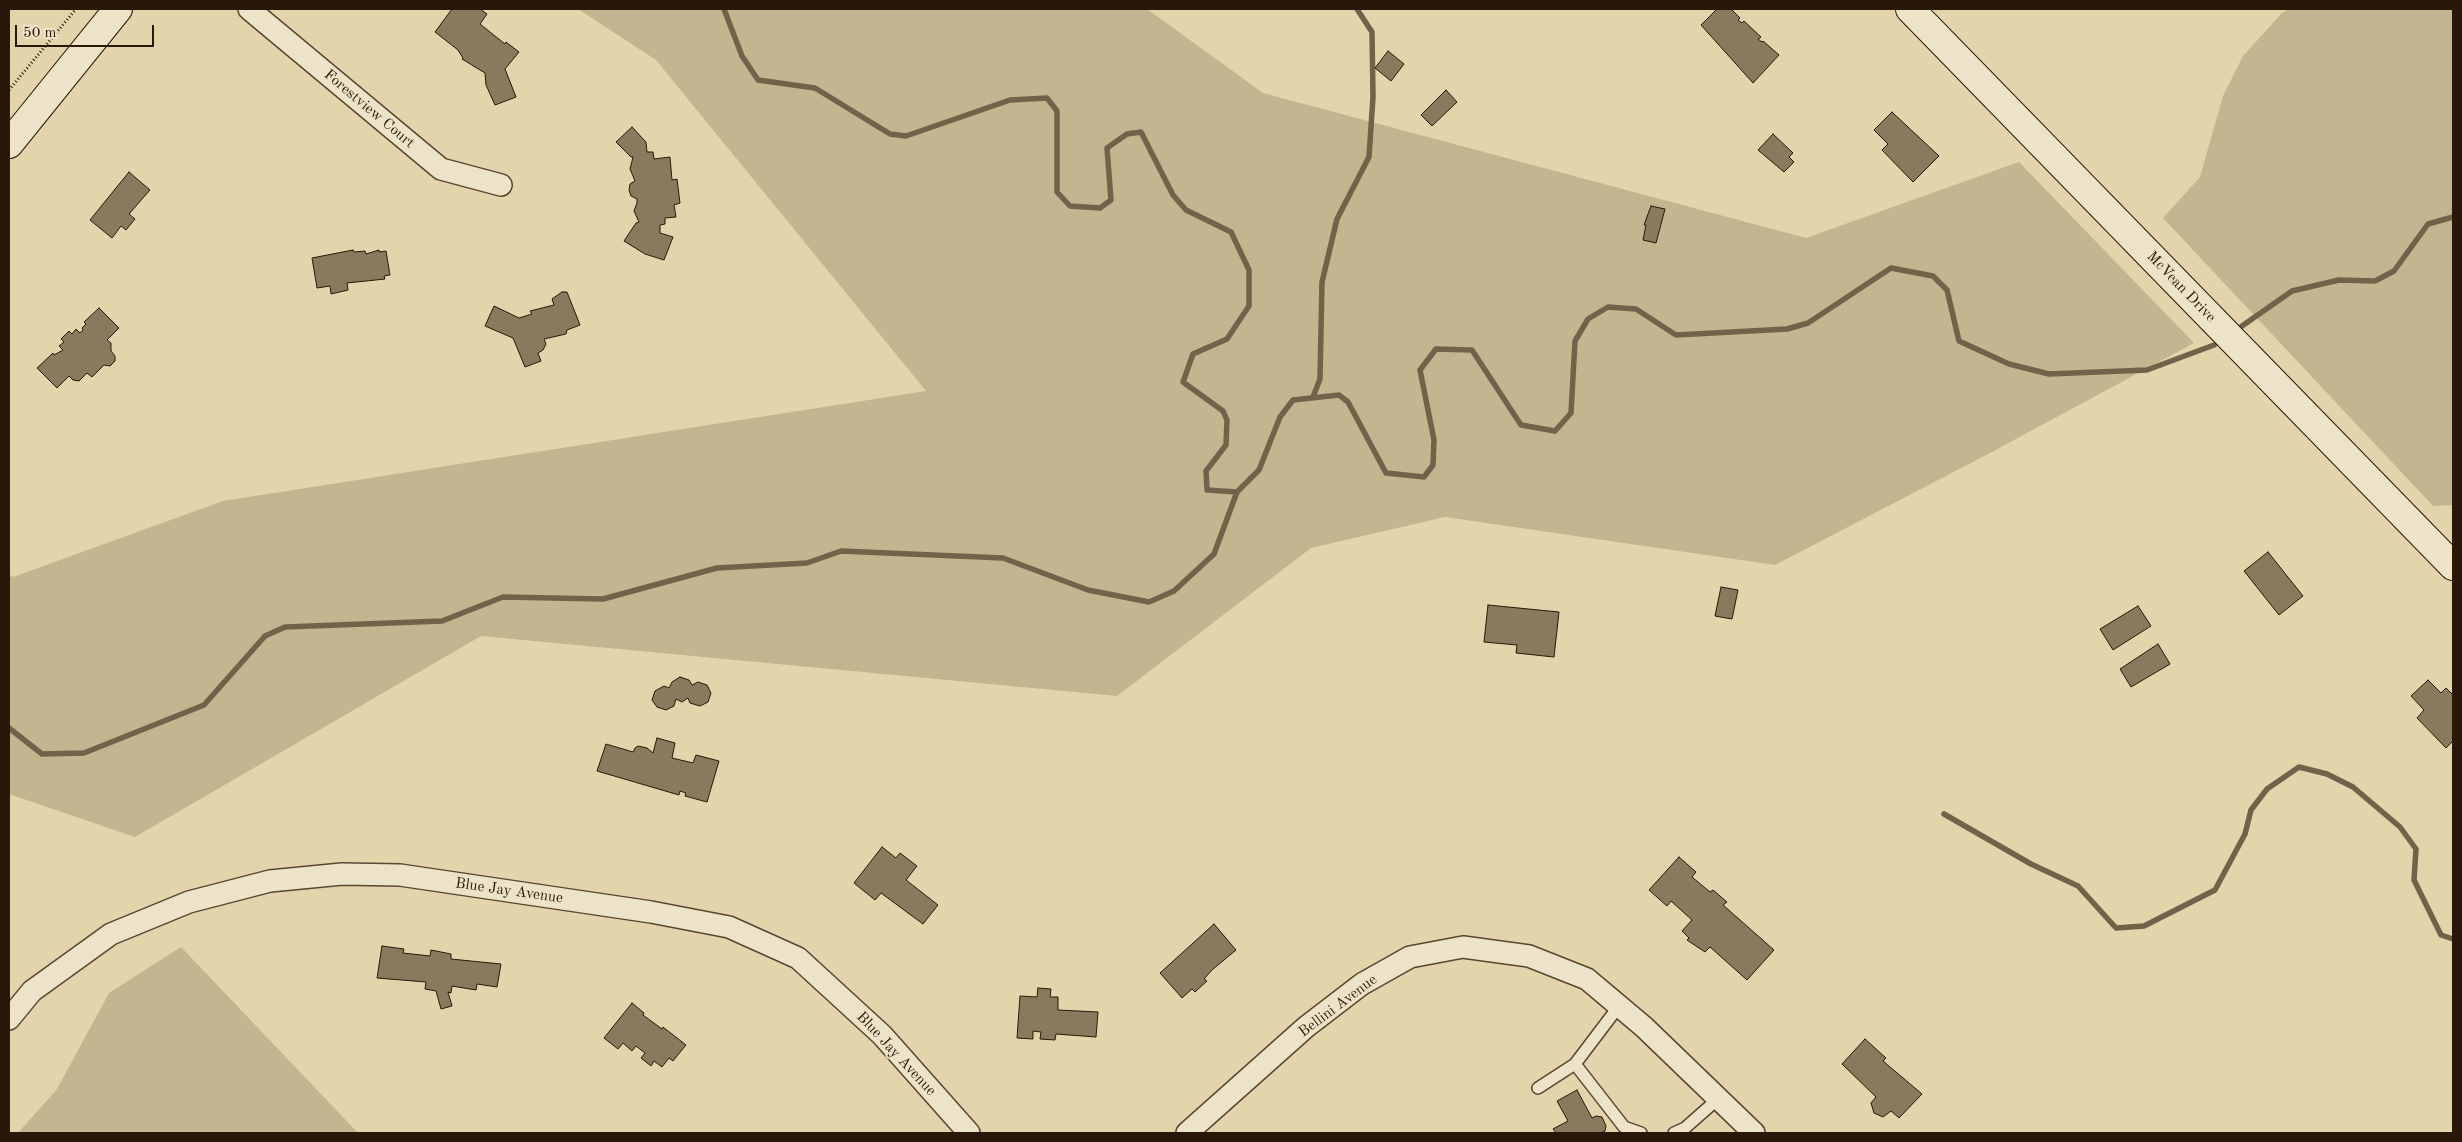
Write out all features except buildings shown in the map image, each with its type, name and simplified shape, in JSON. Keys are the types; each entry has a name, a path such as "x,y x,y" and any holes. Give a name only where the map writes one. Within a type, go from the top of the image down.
{"main road":[{"path":"9,144 118,9"},
{"name":"McVean Drive","path":"1910,9 2453,566"}],"street":[{"name":"Forestview Court","path":"249,9 441,169 501,185"},
{"name":"Blue Jay Avenue","path":"9,1020 32,991 111,934 189,902 270,881 342,874 400,875 652,912 729,927 798,958 882,1035 969,1133"},
{"name":"Bellini Avenue","path":"1187,1133 1306,1027 1362,984 1410,957 1463,947 1529,956 1587,979 1719,1098 1754,1133"}],"lane":[{"path":"1538,1088 1575,1064 1619,1006"},
{"path":"1575,1064 1624,1127 1641,1133"},
{"path":"1674,1133 1685,1128 1719,1098"}],"path":[{"path":"9,90 76,9"}],"shaded area":[{"path":"578,9 1147,9 1263,93 1806,238 2019,162 2194,343 1990,453 1775,565 1445,517 1311,548 1117,696 481,636 135,837 9,794 9,575 13,577 223,501 926,391 656,60"},
{"path":"2289,9 2453,9 2453,505 2433,506 2163,218 2200,177 2223,96 2243,56 2282,13"},
{"path":"181,947 358,1133 18,1133 57,1089 109,993"}],"waterway":[{"path":"724,9 742,56 758,80 815,88 890,134 906,136 1010,100 1047,98 1057,111 1057,192 1070,206 1100,208 1111,200 1107,148 1127,134 1141,132 1173,195 1186,210 1231,232 1249,270 1249,306 1227,339 1193,354 1183,382 1223,411 1227,420 1226,445 1206,471 1207,490 1237,492"},
{"path":"1313,397 1320,379 1322,282 1337,219 1369,157 1373,97 1372,32 1357,9"},
{"path":"2242,326 2292,291 2339,280 2375,281 2394,271 2428,224 2453,217"},
{"path":"9,728 42,754 84,753 204,705 265,636 285,627 442,621 503,597 603,599 717,568 807,563 841,551 1003,558 1088,590 1149,602 1174,591 1214,554 1237,492 1259,470 1280,417 1293,400 1339,395 1348,402 1386,473 1424,477 1433,465 1434,440 1420,370 1436,349 1472,350 1521,425 1555,431 1571,413 1575,341 1588,319 1608,307 1636,309 1676,335 1787,329 1808,323 1891,268 1933,276 1947,290 1959,341 2009,364 2049,374 2147,370 2214,345"},
{"path":"1944,814 2031,864 2078,886 2116,928 2144,926 2215,890 2245,834 2251,810 2267,789 2299,767 2327,774 2353,787 2400,827 2416,849 2414,880 2441,935 2453,939"}]}
